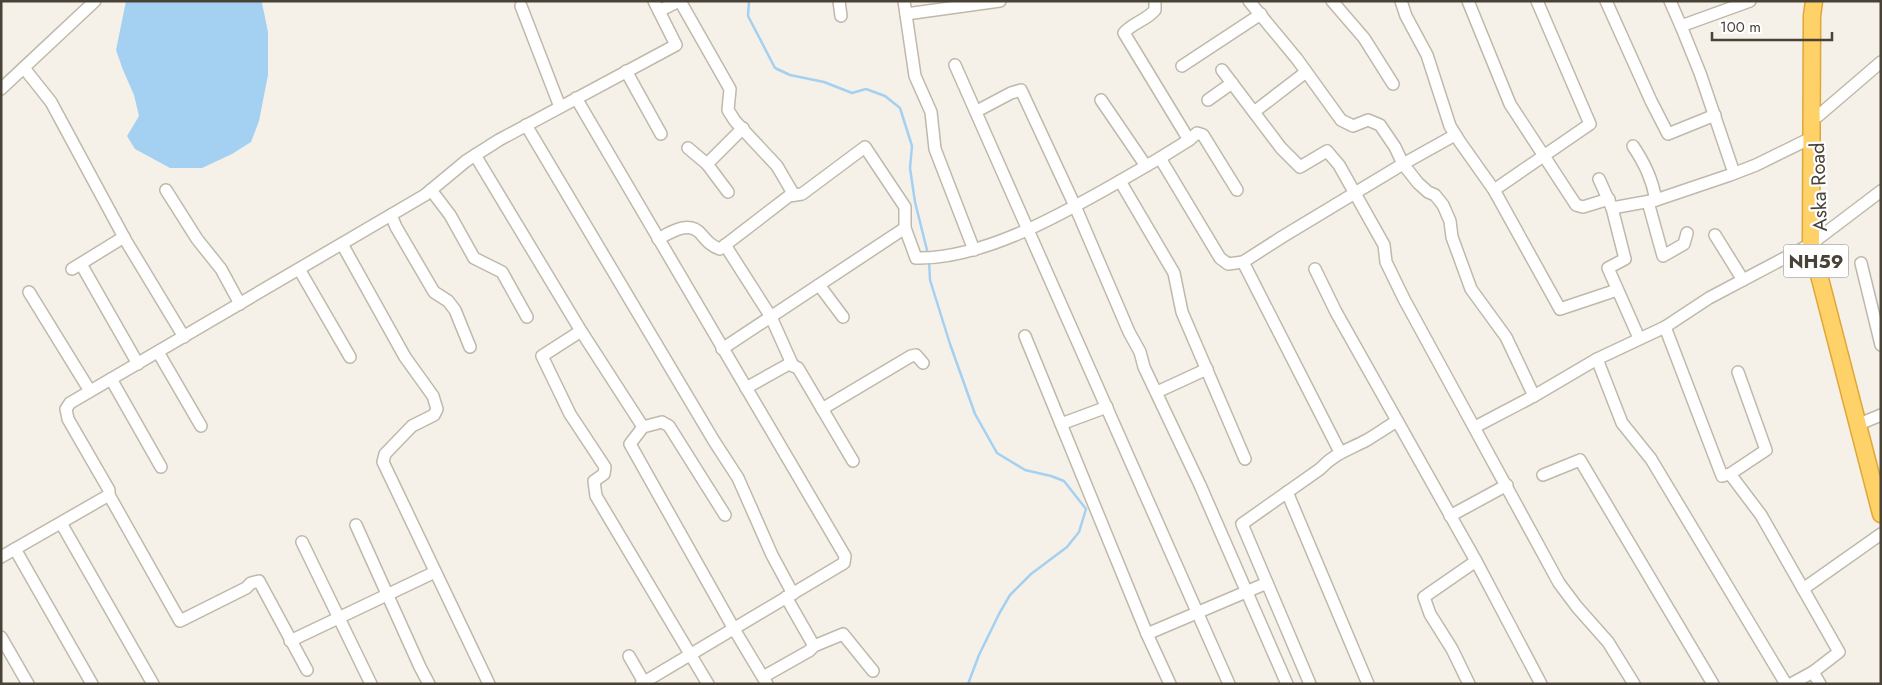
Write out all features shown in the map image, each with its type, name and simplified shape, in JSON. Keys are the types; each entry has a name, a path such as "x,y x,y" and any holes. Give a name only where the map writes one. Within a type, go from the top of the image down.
{"highway":[{"name":"Aska Road","path":"1816,1 1818,116 1816,242 1881,485"},
{"name":"NH59","path":"1816,1 1811,138 1816,242 1881,514"}],"street":[{"path":"1,89 96,1"},
{"path":"307,670 259,581 251,583 246,588 180,621 68,419 66,409 70,403 391,215 431,190 475,155 526,125 676,45 656,6 679,1 730,89 728,110 735,121 777,166 794,195"},
{"path":"839,1 841,16"},
{"path":"904,1 915,76 931,112 935,149 974,250"},
{"path":"906,14 1000,1"},
{"path":"1155,1 1155,10 1151,15 1128,28 1124,33 1189,140"},
{"path":"1249,1 1306,72 1341,120 1353,126 1368,120 1380,125 1395,147 1403,164 1418,183 1428,192 1435,195 1443,206 1450,221 1452,237 1472,289 1506,337 1534,396"},
{"path":"1332,1 1364,38 1393,84"},
{"path":"1401,1 1406,16 1427,55 1450,126 1494,190 1560,309 1617,290"},
{"path":"1468,1 1510,104 1578,207 1652,201 1756,166 1811,138"},
{"path":"1494,190 1590,124 1537,1"},
{"path":"1606,1 1650,101 1668,134 1715,115"},
{"path":"1670,1 1715,115 1734,173"},
{"path":"1681,26 1750,1"},
{"path":"521,6 560,107"},
{"path":"1182,66 1261,14"},
{"path":"1818,116 1881,62"},
{"path":"956,65 1229,684"},
{"path":"24,68 51,102 124,238 184,337"},
{"path":"1222,70 1281,148 1300,167 1327,151 1339,166 1384,245 1386,262 1404,299 1560,583 1577,607 1608,642 1634,684"},
{"path":"626,71 661,134"},
{"path":"1254,112 1306,72"},
{"path":"1208,100 1232,83"},
{"path":"977,111 1021,90 1075,206 1129,332 1287,684"},
{"path":"576,98 722,349 846,556 844,563 643,683 629,656"},
{"path":"1101,100 1146,166"},
{"path":"526,125 709,433 738,478 789,596 814,646"},
{"path":"707,164 743,128"},
{"path":"658,239 678,228 692,227 698,230 712,246 720,249 789,196 802,194 865,147 905,207 905,228 916,258 935,258 974,250 1029,229 1120,181 1189,140 1197,133 1203,135 1237,190"},
{"path":"1160,158 1220,258 1228,264 1243,262 1354,193 1456,135"},
{"path":"1633,146 1646,164 1653,183 1652,201 1663,256 1684,244 1687,233"},
{"path":"688,148 707,164 728,192"},
{"path":"475,155 581,331 643,427"},
{"path":"1599,180 1611,204 1625,259 1608,268 1639,338"},
{"path":"1120,181 1174,273 1182,312 1246,459"},
{"path":"166,190 197,239 221,269 240,304"},
{"path":"431,190 450,215 474,258 502,272 527,317"},
{"path":"1475,428 1534,396 1597,358 1665,328 1709,298 1785,260 1816,242 1881,191"},
{"path":"391,215 396,228 434,292 448,301 455,310 470,348"},
{"path":"722,349 905,228"},
{"path":"1714,234 1743,280"},
{"path":"124,238 77,266 138,364"},
{"path":"342,244 406,356 433,396 437,409 434,415 412,426 385,454 383,462 489,684"},
{"path":"725,245 771,317 794,366"},
{"path":"1243,262 1340,452"},
{"path":"1861,263 1881,344"},
{"path":"299,269 350,357"},
{"path":"1315,269 1336,312 1476,560 1541,684"},
{"path":"819,285 843,317"},
{"path":"29,292 90,391"},
{"path":"1665,328 1722,476 1730,474 1766,450 1738,372"},
{"path":"581,331 542,356 570,414 605,467 604,474 594,481 596,496 708,684"},
{"path":"1025,336 1147,634 1170,684"},
{"path":"158,352 201,426"},
{"path":"822,409 911,356 916,355 923,363"},
{"path":"1597,358 1622,423 1650,459 1786,684"},
{"path":"746,388 788,364 798,368 853,461"},
{"path":"1157,392 1207,369"},
{"path":"111,379 161,466"},
{"path":"1061,424 1107,406"},
{"path":"1864,422 1881,415"},
{"path":"1310,684 1242,524 1320,469 1329,459 1397,421"},
{"path":"725,515 669,426 662,422 643,427 630,444 734,629 765,680 814,646 843,634 873,671"},
{"path":"1543,475 1580,460 1713,684"},
{"path":"1730,474 1761,515 1839,652 1813,672 1791,684"},
{"path":"1450,516 1507,485"},
{"path":"1286,492 1368,684"},
{"path":"1,557 109,495"},
{"path":"61,523 153,684"},
{"path":"356,525 429,684"},
{"path":"1803,589 1881,534"},
{"path":"302,542 371,684"},
{"path":"15,549 92,684"},
{"path":"1469,684 1452,648 1430,614 1424,597 1476,560"},
{"path":"290,641 435,572"},
{"path":"1147,634 1267,583"},
{"path":"1,637 28,684"},
{"path":"1813,672 1820,684"}],"water":[{"path":"126,1 261,1 268,32 268,75 259,121 251,142 232,154 202,168 170,168 135,149 127,136 139,116 134,95 116,50"}],"waterway":[{"path":"749,1 748,16 775,68 790,75 824,82 852,93 866,89 885,96 900,108 912,146 910,168 915,202 928,254"},
{"path":"929,259 930,280 950,344 975,414 997,453 1025,470 1064,481 1086,509 1079,532 1067,547 1031,574 1010,595 979,655 968,684"}]}
